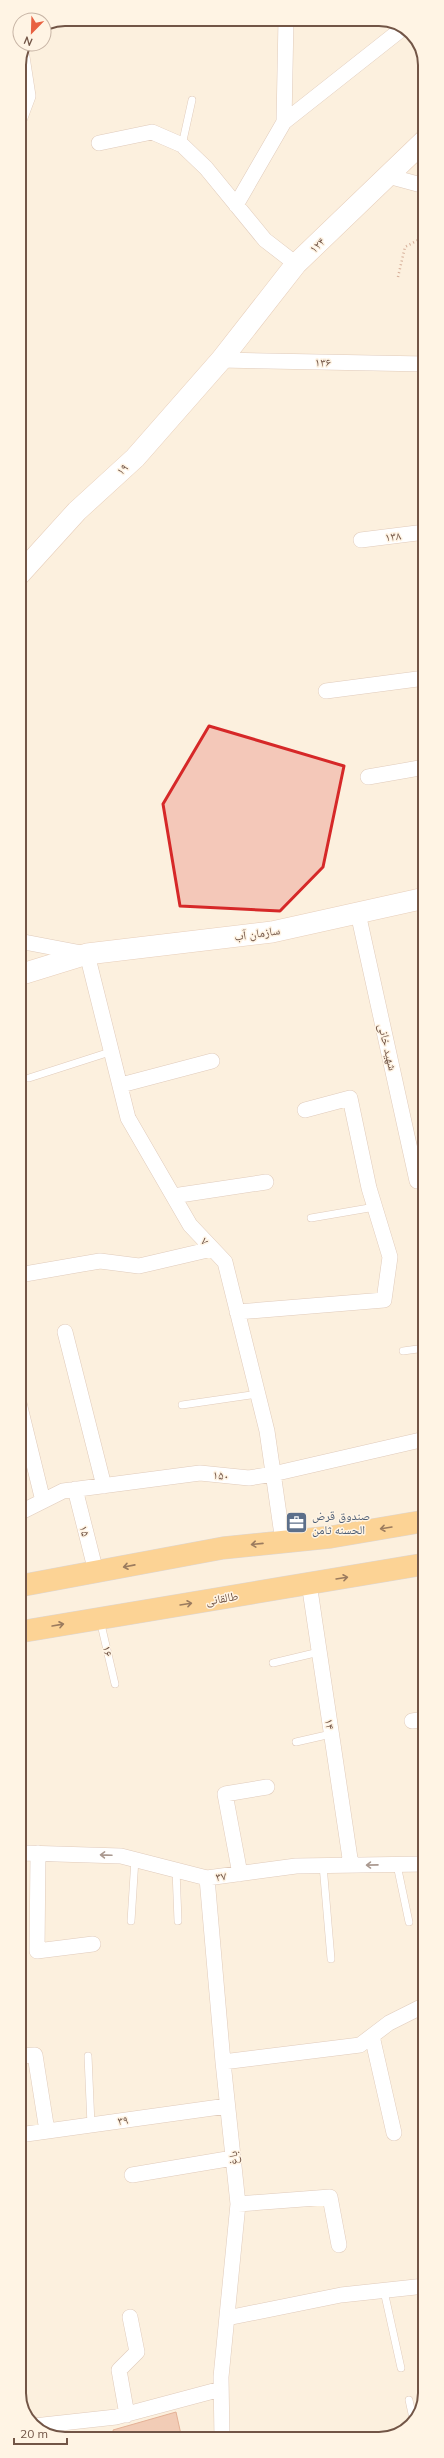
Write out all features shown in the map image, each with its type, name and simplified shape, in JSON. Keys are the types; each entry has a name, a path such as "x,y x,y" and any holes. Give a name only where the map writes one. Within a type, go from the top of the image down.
{"main road":[{"path":"26,1585 223,1548 283,1542 418,1522"},
{"name":"طالقانی","path":"26,1631 418,1565"}],"street":[{"path":"284,122 286,26"},
{"path":"236,205 284,122 399,31"},
{"path":"26,83 28,96 26,101"},
{"path":"99,143 152,132 182,146 206,168 265,240 296,264"},
{"name":"۱۲۴","path":"221,360 296,264 418,147"},
{"path":"388,176 418,184"},
{"name":"۱۳۶","path":"221,360 418,364"},
{"name":"۱۹","path":"26,567 77,511 135,458 221,360"},
{"name":"۱۳۸","path":"361,540 418,533"},
{"path":"326,691 418,679"},
{"path":"368,777 418,768"},
{"name":"سازمان آب","path":"26,973 87,954 272,932 418,900"},
{"name":"شهید خانی","path":"358,913 417,1181"},
{"name":"سازمان آب","path":"26,942 87,954"},
{"name":"۷","path":"87,954 113,1051 128,1118 190,1225 225,1262 267,1431 283,1542"},
{"path":"121,1085 212,1061"},
{"path":"237,1312 384,1300 390,1258 375,1207 350,1098 305,1110"},
{"path":"173,1196 266,1182"},
{"path":"26,1274 100,1261 139,1266 212,1249"},
{"path":"65,1332 104,1486"},
{"path":"26,1432 43,1501"},
{"name":"۱۵۰","path":"26,1510 63,1490 200,1473 249,1478 273,1474 418,1441"},
{"name":"۱۵","path":"75,1489 96,1572"},
{"name":"۱۴","path":"309,1584 351,1865"},
{"path":"240,1874 225,1794 267,1787"},
{"path":"38,1853 37,1951 93,1944"},
{"name":"۳۷","path":"26,1854 38,1853 121,1856 208,1878 296,1866 418,1864"},
{"name":"باغ","path":"208,1878 227,2106 238,2204 221,2389 222,2432"},
{"path":"223,2062 360,2045 389,2023 418,2008"},
{"path":"372,2036 394,2133"},
{"path":"26,2056 35,2055 47,2131"},
{"name":"۳۹","path":"26,2134 227,2106"},
{"path":"132,2175 233,2158"},
{"path":"238,2204 330,2197 339,2245"},
{"path":"227,2318 341,2296 418,2287"},
{"path":"127,2414 118,2370 137,2352 130,2317"},
{"path":"43,2425 127,2414 221,2389"}],"lane":[{"path":"182,146 192,100"},
{"path":"29,1078 113,1051"},
{"path":"311,1218 375,1207"},
{"path":"403,1351 418,1349"},
{"path":"182,1405 258,1394"},
{"name":"۱۶","path":"100,1618 115,1684"},
{"path":"273,1663 319,1652"},
{"path":"296,1742 331,1734"},
{"path":"131,1921 135,1859"},
{"path":"323,1865 331,1960"},
{"path":"397,1865 409,1922"},
{"path":"176,1870 178,1921"},
{"path":"88,2056 91,2125"},
{"path":"384,2291 401,2368"},
{"path":"409,2400 412,2413"}],"path":[{"path":"398,277 405,247 418,240"}],"highlighted area":[{"path":"209,726 344,766 323,867 280,911 180,906 163,804"}],"building":[{"path":"176,2412 180,2432 113,2432 113,2430"}],"place":[{"name":"صندوق قرض الحسنه ثامن","path":"296,1522"}]}
